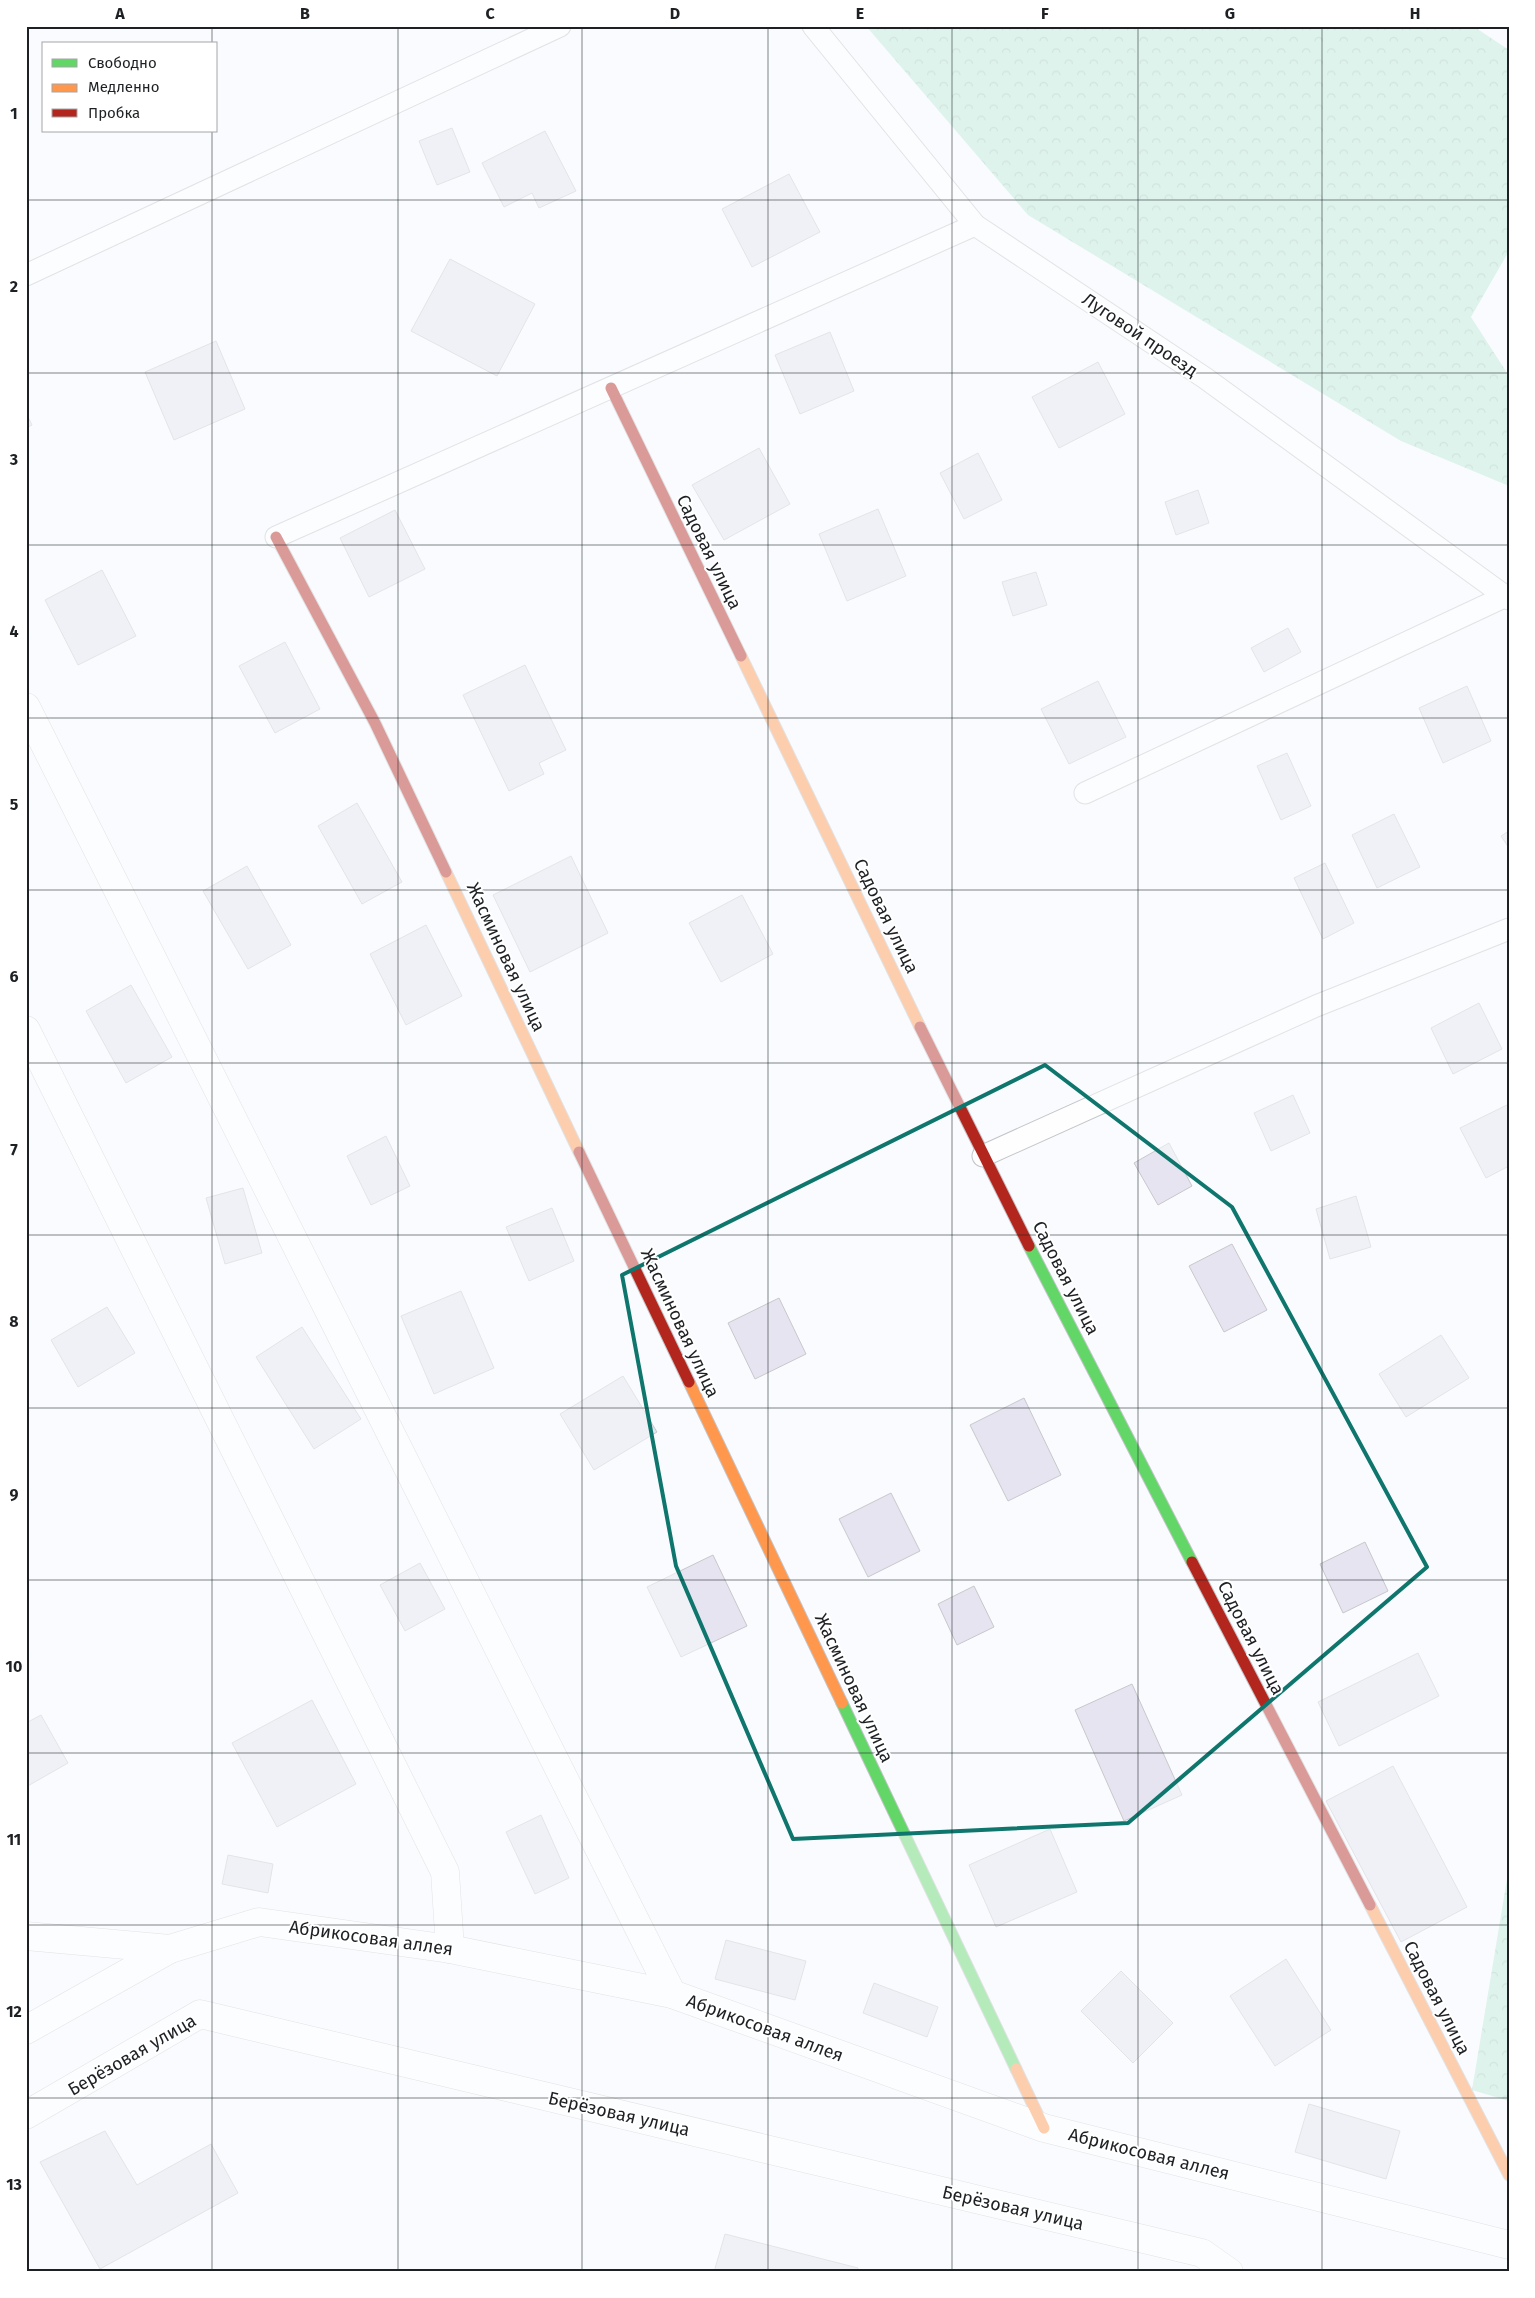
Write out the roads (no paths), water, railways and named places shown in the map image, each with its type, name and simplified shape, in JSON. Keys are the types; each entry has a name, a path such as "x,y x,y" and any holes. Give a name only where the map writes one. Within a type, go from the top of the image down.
{"street":[{"name":"Садовая улица","path":"611,388 983,1156 1509,2175"},
{"name":"Жасминовая улица","path":"276,537 375,723 1044,2128"},
{"path":"26,707 672,1994"},
{"path":"26,1030 445,1872 450,1948"},
{"name":"Абрикосовая аллея","path":"26,2030 170,1949 259,1922 450,1948 672,1994 1044,2128 1509,2245"},
{"path":"26,1936 170,1949"},
{"name":"Берёзовая улица","path":"26,2115 200,2014 1202,2253 1229,2272"}],"lane":[{"path":"26,275 560,26"},
{"name":"Луговой проезд","path":"813,26 974,225 1205,378 1508,598"},
{"path":"276,537 974,225"},
{"path":"1085,794 1508,598"},
{"path":"983,1156 1316,1006 1509,930"}]}
